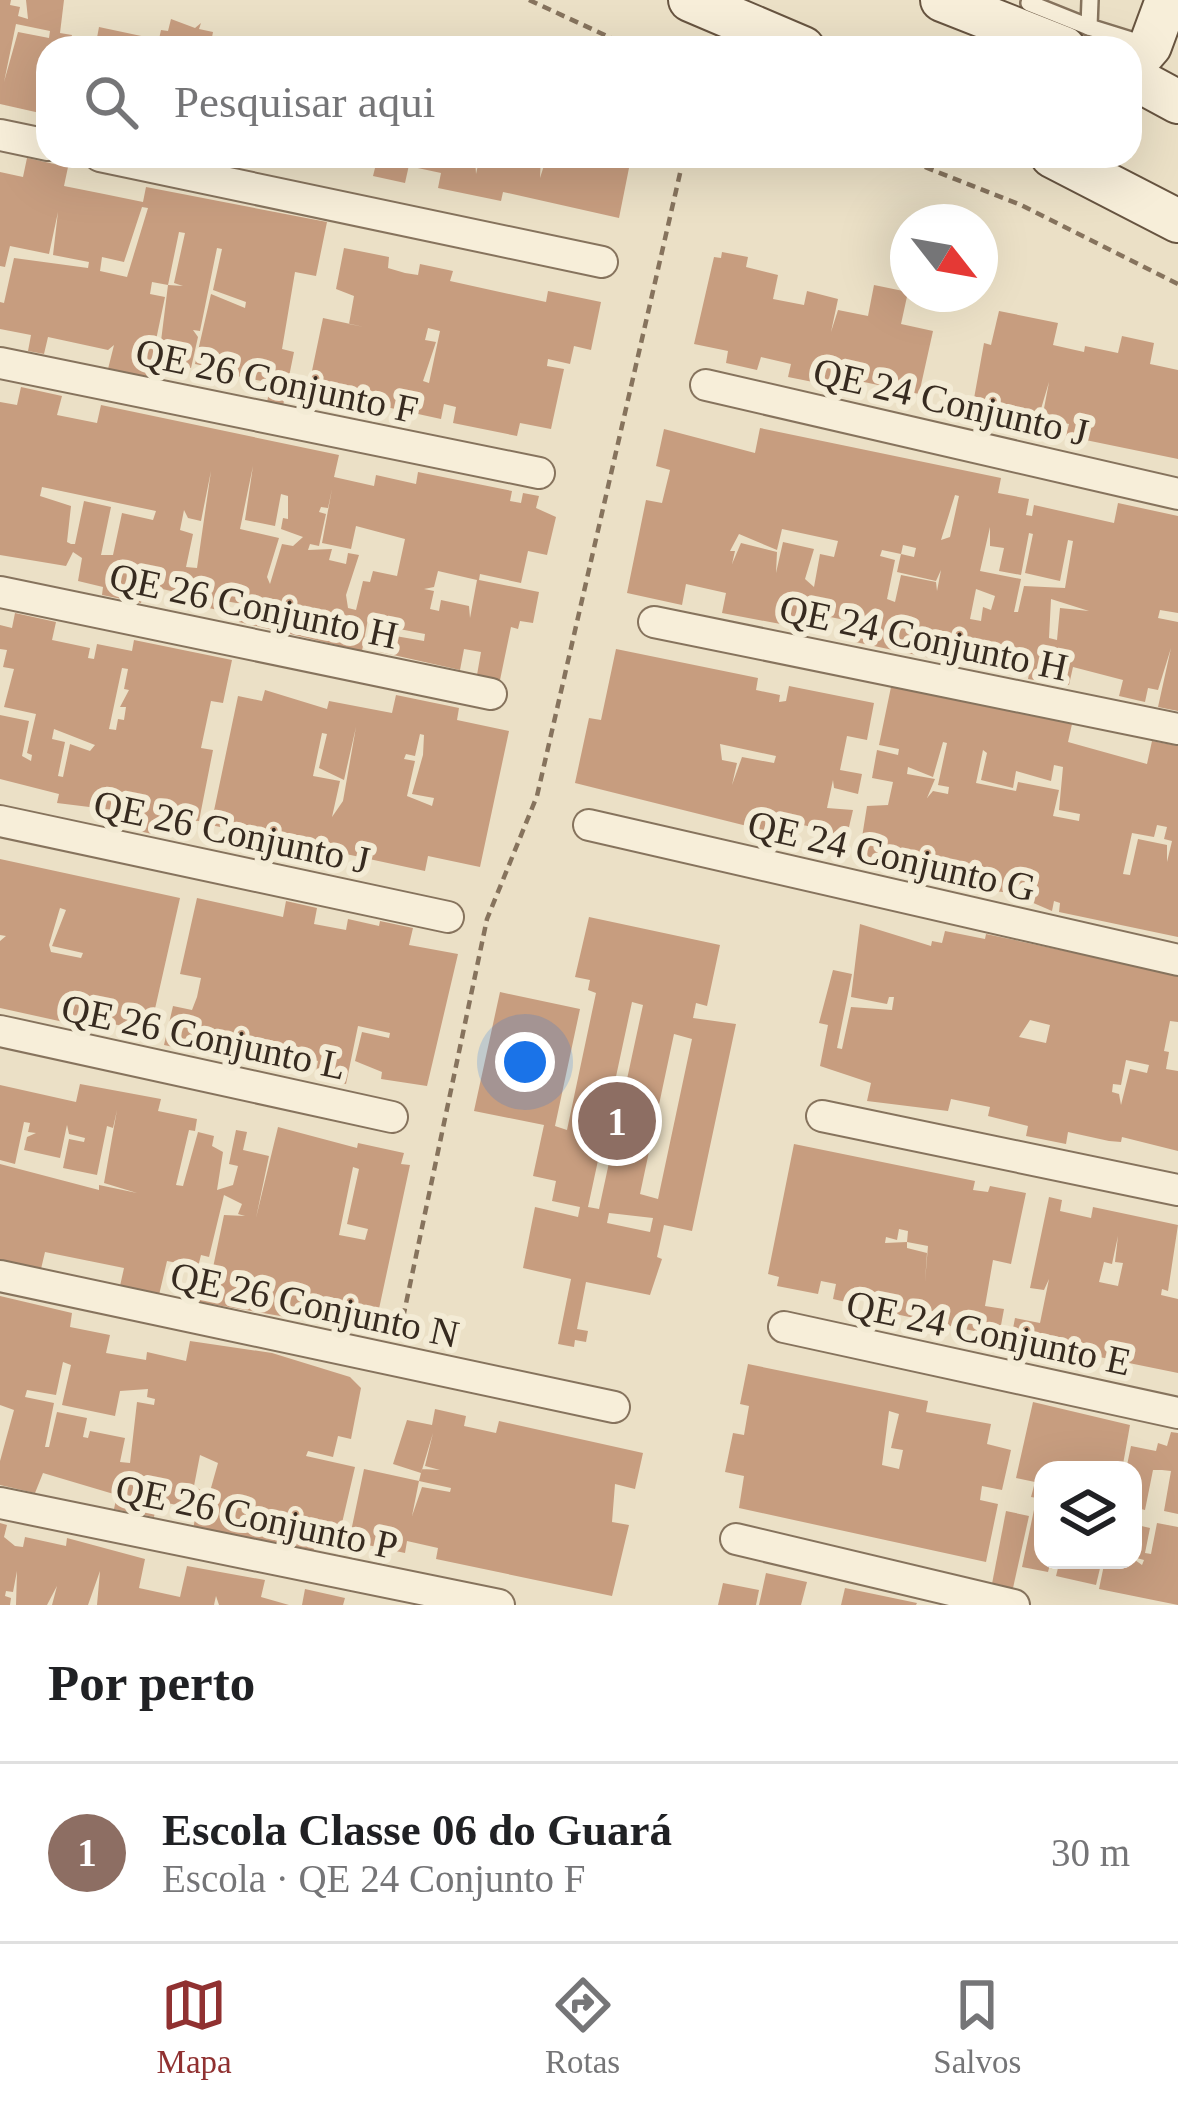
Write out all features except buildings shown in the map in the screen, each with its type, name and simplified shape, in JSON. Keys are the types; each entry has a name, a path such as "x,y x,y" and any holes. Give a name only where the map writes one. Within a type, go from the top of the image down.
{"main road":[{"path":"690,0 775,36"},
{"path":"943,0 1070,36"},
{"path":"1142,53 1167,0"},
{"path":"1142,69 1178,102"},
{"path":"1075,168 1178,221"}],"street":[{"path":"0,135 36,142"},
{"path":"157,168 602,262"},
{"name":"QE 26 Conjunto F","path":"0,363 539,473"},
{"name":"QE 24 Conjunto J","path":"706,385 1178,494"},
{"name":"QE 26 Conjunto H","path":"0,592 491,694"},
{"name":"QE 24 Conjunto H","path":"654,622 1178,729"},
{"name":"QE 26 Conjunto J","path":"0,821 448,917"},
{"name":"QE 24 Conjunto G","path":"589,825 1178,960"},
{"name":"QE 26 Conjunto L","path":"0,1031 392,1117"},
{"path":"822,1116 1178,1190"},
{"name":"QE 26 Conjunto N","path":"0,1276 614,1407"},
{"name":"QE 24 Conjunto E","path":"784,1327 1178,1413"},
{"name":"QE 26 Conjunto P","path":"0,1503 499,1605"},
{"path":"736,1539 1014,1605"}],"lane":[{"path":"1078,36 1090,0"},
{"path":"1029,1 1074,36"}],"path":[{"path":"529,0 607,36"},
{"path":"394,1360 488,919 537,796 681,168"},
{"path":"927,168 1021,205 1178,284"}],"place":[{"name":"Escola Classe 06 do Guará","path":"617,1121"}]}
